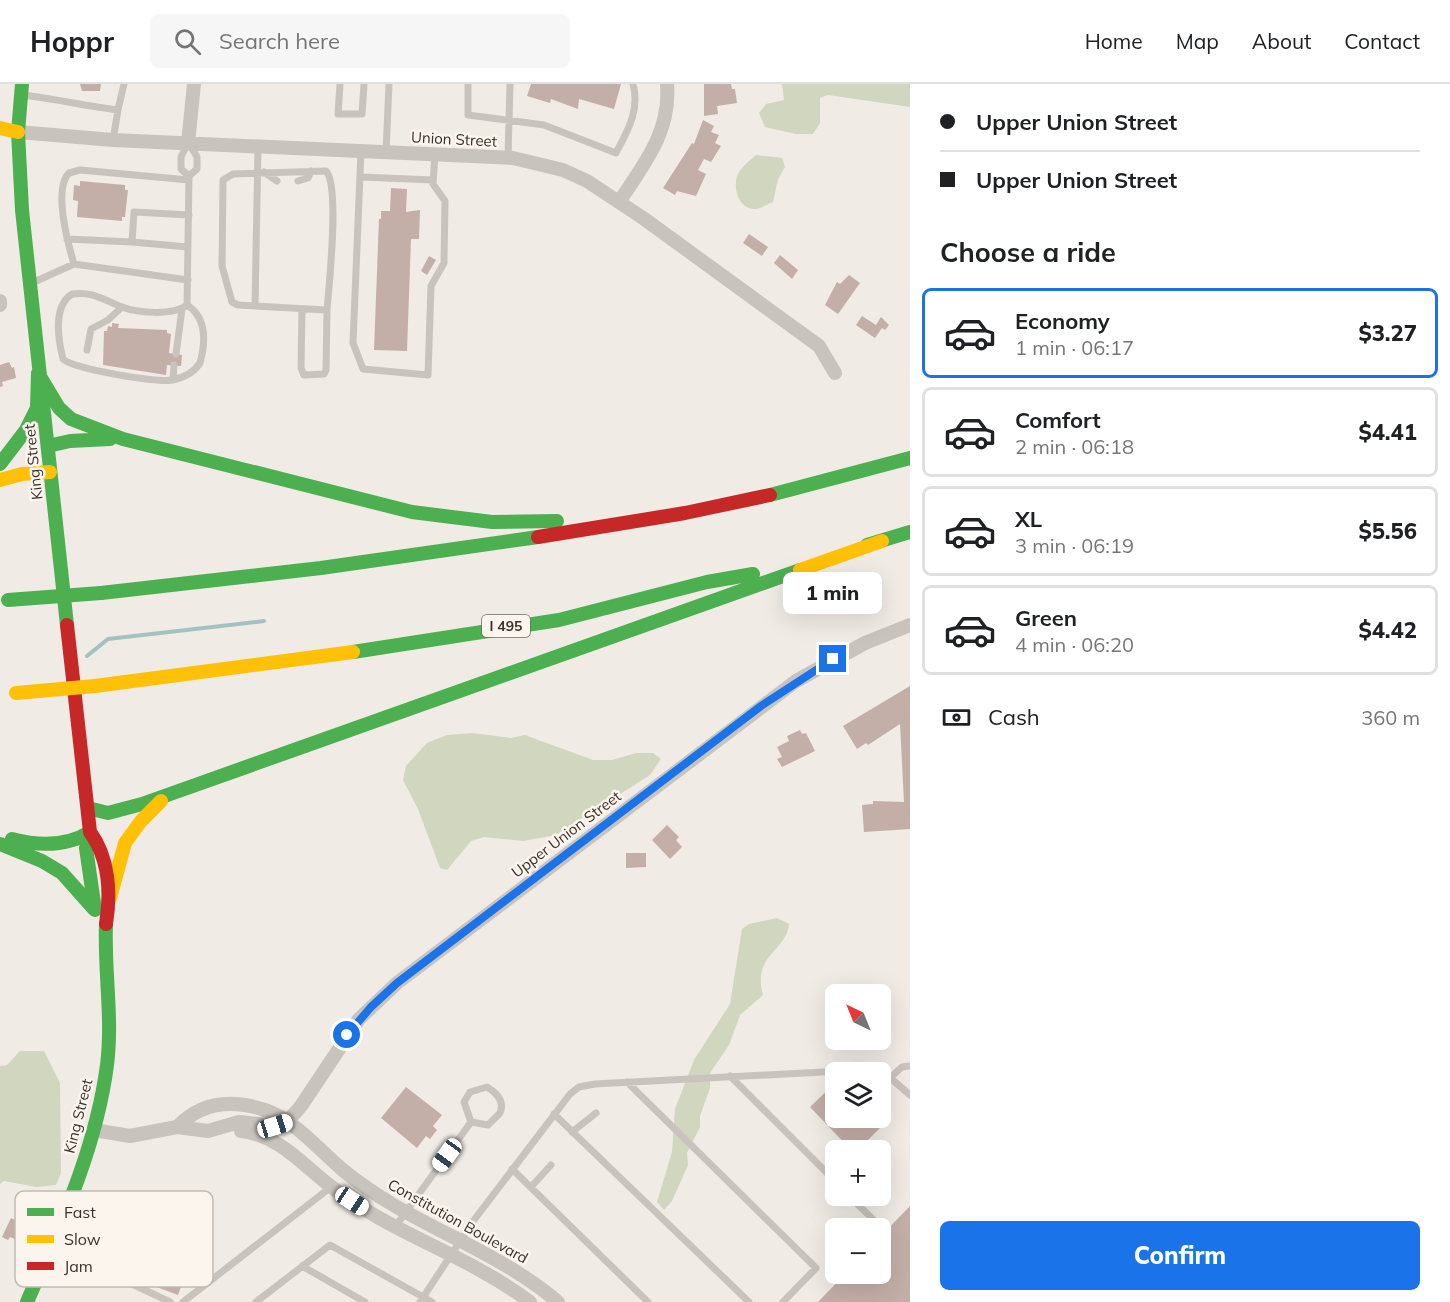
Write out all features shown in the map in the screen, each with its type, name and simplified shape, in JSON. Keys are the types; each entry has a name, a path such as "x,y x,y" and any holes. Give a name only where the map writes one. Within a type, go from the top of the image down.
{"main road":[{"name":"King Street","path":"22,90 18,132 38,372 91,834 86,848 94,909 106,927"},
{"name":"Union Street","path":"0,128 18,132"},
{"path":"38,372 59,408 71,419 123,439 412,512 492,522 578,521 727,505"},
{"path":"0,464 26,430 37,408 38,372"},
{"path":"48,446 70,441 123,439"},
{"path":"4,601 256,577 592,529 727,505 910,458"},
{"path":"0,480 21,474 50,472"},
{"name":"I 495","path":"0,693 95,686 271,665 559,620 882,541 910,532"},
{"path":"88,808 95,813 109,814 169,795 882,541"},
{"path":"110,898 117,886 119,861 127,837 137,823 169,795"},
{"name":"King Street","path":"73,1191 94,1130 109,1040 110,979 106,927 110,898 101,847 91,834"},
{"path":"0,839 73,842 91,834"},
{"path":"0,844 42,861 62,873 94,909"},
{"name":"King Street","path":"27,1302 34,1287"}],"street":[{"path":"188,142 194,84"},
{"path":"619,202 653,151 664,129 669,103 667,84"},
{"name":"Union Street","path":"18,132 113,140 508,158 563,170 587,181 619,202 819,346 835,373"},
{"name":"Upper Union Street","path":"287,1122 301,1106 359,1019 397,983 796,681 844,653 910,625"},
{"path":"177,1127 191,1112 207,1107 236,1104 268,1111 287,1122"},
{"path":"221,1129 239,1122 275,1126 287,1122"},
{"name":"Constitution Boulevard","path":"287,1122 353,1178 404,1212 461,1239 523,1275 558,1302"},
{"path":"94,1130 130,1136 177,1127 194,1131 221,1129 258,1133 270,1139 332,1187 395,1227 451,1254 530,1302"}],"lane":[{"path":"113,140 114,119 124,84"},
{"path":"340,84 338,114 362,114 364,84"},
{"path":"386,152 389,84"},
{"path":"468,84 468,115 509,118 544,125 616,153 633,122 636,96 633,84"},
{"path":"508,158 510,84"},
{"path":"22,90 118,110"},
{"path":"188,142 197,157 197,169 189,178"},
{"path":"176,354 188,280 189,178 182,169 181,158 188,142"},
{"path":"255,306 261,172 258,145"},
{"path":"361,151 353,343 363,369 428,375 431,286 444,263 445,201 433,184 435,155"},
{"path":"74,264 67,239 62,186 66,177 74,171 189,178"},
{"path":"298,181 308,178 311,171"},
{"path":"302,309 301,368 304,375 324,374 327,310 332,184 326,171 261,172 228,176 223,180 222,196 223,277 232,302 255,306 327,310"},
{"path":"261,172 277,181"},
{"path":"360,177 433,180"},
{"path":"132,242 134,212 189,215"},
{"path":"67,239 188,247"},
{"path":"30,284 74,264 188,280"},
{"path":"76,293 99,295 122,307 171,313 184,307 197,312 203,321 201,359 194,371 173,380 151,381 82,368 63,359 59,316 62,305 69,296 76,293"},
{"path":"87,350 91,329 108,320 122,307"},
{"path":"173,380 174,365"},
{"path":"910,1066 902,1067 891,1077 910,1095"},
{"path":"422,1300 440,1276 461,1239 512,1169 554,1114 579,1087 825,1071"},
{"path":"730,1076 825,1171"},
{"path":"627,1082 816,1268 783,1302"},
{"path":"487,1086 501,1100 500,1113 488,1125 471,1122 464,1102 470,1092 487,1086"},
{"path":"572,1131 596,1113"},
{"path":"554,1114 749,1302"},
{"path":"395,1227 471,1122"},
{"path":"531,1187 551,1165"},
{"path":"512,1169 648,1302"},
{"path":"213,1279 332,1187"},
{"path":"859,1206 872,1218"},
{"path":"256,1302 330,1245 422,1300 432,1302"},
{"path":"302,1266 365,1302"},
{"path":"138,1287 170,1302"},
{"path":"183,1302 202,1287"}],"green space":[{"path":"782,84 910,84 910,107 828,95 820,98 820,123 813,134 796,134 765,127 759,113 766,104 784,100"},
{"path":"756,155 782,158 785,167 778,179 773,202 755,209 741,202 736,181 745,164"},
{"path":"472,733 511,738 525,735 593,760 612,760 636,753 653,753 661,759 650,775 556,835 523,841 484,837 471,841 447,870 440,868 418,809 403,780 406,766 427,743 447,735"},
{"path":"777,918 789,924 787,933 762,971 763,995 740,1015 729,1045 710,1073 710,1088 700,1116 700,1127 687,1153 688,1165 672,1201 664,1210 657,1202 672,1152 675,1109 694,1060 730,1004 742,929 749,924"},
{"path":"20,1051 44,1051 60,1083 61,1173 56,1185 36,1187 4,1181 0,1184 0,1066 7,1065"}],"building":[{"path":"80,84 101,84 100,91 82,91"},
{"path":"531,84 621,84 614,109 579,99 578,109 551,99 550,103 527,96"},
{"path":"704,84 731,84 732,89 735,89 737,103 717,106 718,114 704,116"},
{"path":"703,120 714,126 711,132 719,135 715,143 721,146 711,162 704,159 698,170 706,174 696,196 677,191 675,195 663,188 692,143 694,144"},
{"path":"80,181 125,185 125,190 128,190 125,217 122,217 122,221 77,217 78,201 73,200 74,185 80,186"},
{"path":"391,188 407,189 406,212 420,210 419,239 411,239 407,351 374,350 379,219 381,219 381,211 390,211"},
{"path":"749,234 768,247 762,256 743,243"},
{"path":"780,255 798,270 792,279 774,263"},
{"path":"429,256 436,260 427,275 421,271"},
{"path":"849,275 860,283 838,314 825,305 837,282 840,284"},
{"path":"862,316 876,325 881,317 889,325 885,330 882,328 875,338 856,325"},
{"path":"112,323 119,324 118,328 167,330 167,333 171,334 169,353 182,355 181,366 167,365 166,375 103,365 104,331 107,331 108,326 112,327"},
{"path":"9,362 12,368 14,367 16,378 2,382 3,386 0,387 0,365"},
{"path":"910,686 910,829 864,832 862,805 873,804 873,801 904,802 900,724 868,745 866,743 857,749 843,726"},
{"path":"800,730 802,734 806,733 815,751 782,767 777,759 782,757 777,747 789,741 787,736"},
{"path":"667,825 679,837 676,840 682,847 670,859 652,840"},
{"path":"626,853 646,853 646,867 626,868"},
{"path":"406,1087 442,1115 433,1126 437,1130 430,1139 426,1136 417,1148 381,1118"},
{"path":"825,1093 825,1123 810,1107"},
{"path":"830,1128 880,1128 868,1140 841,1140"},
{"path":"910,1206 910,1302 818,1302 835,1284 891,1284 891,1226"},
{"path":"11,1218 15,1220 15,1239 10,1237 8,1240 2,1237"},
{"path":"157,1287 181,1287 178,1295"}],"waterway":[{"path":"87,656 108,639 264,621"}],"traffic: fast":[{"path":"22,84 18,132 22,210 67,625"},
{"path":"38,373 59,408 71,419 123,439 412,512 492,522 557,521"},
{"path":"0,464 26,430 37,408 38,373"},
{"path":"48,446 70,441 110,439"},
{"path":"770,495 910,458"},
{"path":"867,545 910,532"},
{"path":"101,593 321,568 538,537"},
{"path":"88,808 108,813 142,804 800,570"},
{"path":"353,652 559,620 707,582 753,574"},
{"path":"8,600 101,593"},
{"path":"12,839 52,844 62,843 90,832"},
{"path":"91,836 86,848 95,910"},
{"path":"0,844 42,861 62,873 94,909"},
{"path":"73,1191 86,1157 102,1096 107,1065 109,1030 106,924"},
{"path":"27,1302 34,1287"}],"traffic: slow":[{"path":"0,128 18,132"},
{"path":"0,480 22,474 50,472"},
{"path":"800,570 882,541"},
{"path":"95,686 353,652"},
{"path":"16,693 95,686"},
{"path":"110,898 125,843 141,821 161,801"}],"traffic: jam":[{"path":"538,537 685,513 770,495"},
{"path":"67,625 90,832 101,853 107,876 106,924"}],"route":[{"path":"347,1035 359,1019 397,983 761,706 796,681 833,659"}]}
